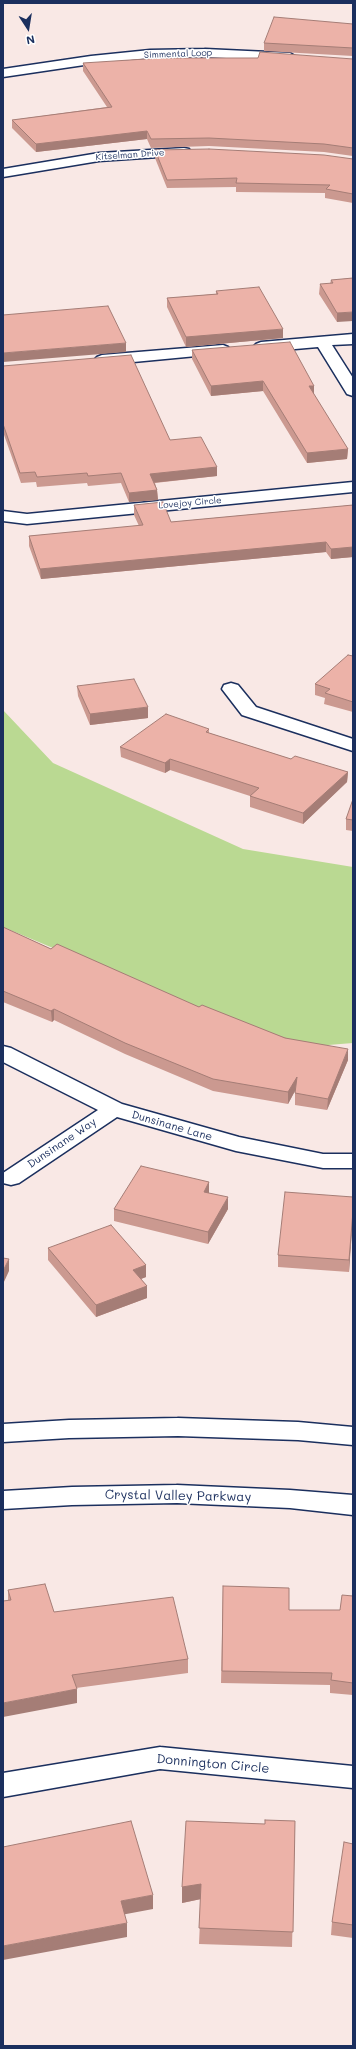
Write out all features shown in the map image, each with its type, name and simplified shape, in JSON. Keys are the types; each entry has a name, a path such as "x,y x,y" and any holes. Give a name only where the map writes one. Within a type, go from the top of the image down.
{"street":[{"name":"Simmental Loop","path":"3,74 91,60 150,54 205,53 306,58"},
{"name":"Kitselman Drive","path":"3,173 99,157 153,152 201,152"},
{"path":"89,361 353,339"},
{"path":"322,341 353,390"},
{"name":"Lovejoy Circle","path":"3,516 26,519 353,487"},
{"path":"231,689 249,711 353,745"},
{"name":"Dunsinane Lane","path":"3,1053 114,1109 236,1144 323,1161 353,1161"},
{"name":"Dunsinane Way","path":"11,1178 114,1109"},
{"path":"3,1433 69,1429 178,1427 298,1431 353,1436"},
{"name":"Crystal Valley Parkway","path":"3,1500 72,1496 177,1494 290,1499 353,1505"},
{"name":"Donnington Circle","path":"3,1785 160,1758 353,1777"}],"green space":[{"path":"3,710 53,763 243,849 353,867 353,1043 291,1048 3,927"}],"building":[{"path":"274,17 353,24 353,48 264,43"},
{"path":"260,52 353,59 353,148 324,144 209,138 151,139 147,131 36,144 12,120 112,107 83,63 161,58 258,58"},
{"path":"209,149 324,155 353,159 353,194 326,189 330,185 236,183 237,178 167,180 155,150"},
{"path":"353,278 353,312 337,313 320,284 333,283 331,280"},
{"path":"259,287 283,329 186,337 167,298 218,294 216,291"},
{"path":"108,306 126,343 3,353 3,315"},
{"path":"290,342 314,386 309,386 348,449 307,453 263,381 211,386 192,350"},
{"path":"131,355 170,440 201,437 217,467 150,474 157,490 129,493 121,473 88,476 87,473 37,477 35,472 20,473 3,424 3,366"},
{"path":"163,502 171,522 353,505 353,547 331,549 326,542 40,569 29,536 143,525 134,505"},
{"path":"348,655 353,656 353,702 325,693 330,689 315,684"},
{"path":"134,679 148,707 90,714 77,686"},
{"path":"166,714 209,729 206,732 291,759 295,756 348,772 303,813 250,796 259,788 170,759 165,763 120,747"},
{"path":"353,799 353,820 346,819"},
{"path":"3,927 51,949 57,944 199,1007 202,1005 285,1038 348,1049 328,1099 295,1093 297,1077 288,1092 213,1079 125,1043 54,1009 51,1011 3,991"},
{"path":"141,1166 209,1182 204,1192 228,1197 208,1232 114,1209"},
{"path":"285,1192 353,1197 349,1260 278,1255"},
{"path":"111,1225 146,1265 133,1270 147,1286 96,1305 48,1248"},
{"path":"3,1258 9,1259 3,1271"},
{"path":"45,1584 54,1612 173,1597 188,1659 72,1675 77,1689 3,1703 3,1601 11,1600 8,1590"},
{"path":"223,1586 289,1588 289,1610 340,1610 342,1595 353,1596 353,1683 331,1680 332,1673 222,1671"},
{"path":"265,1820 295,1821 293,1932 199,1928 201,1884 182,1887 186,1821 265,1824"},
{"path":"131,1821 153,1895 121,1901 127,1923 3,1946 3,1847"},
{"path":"344,1842 353,1844 353,1925 332,1922"}]}
